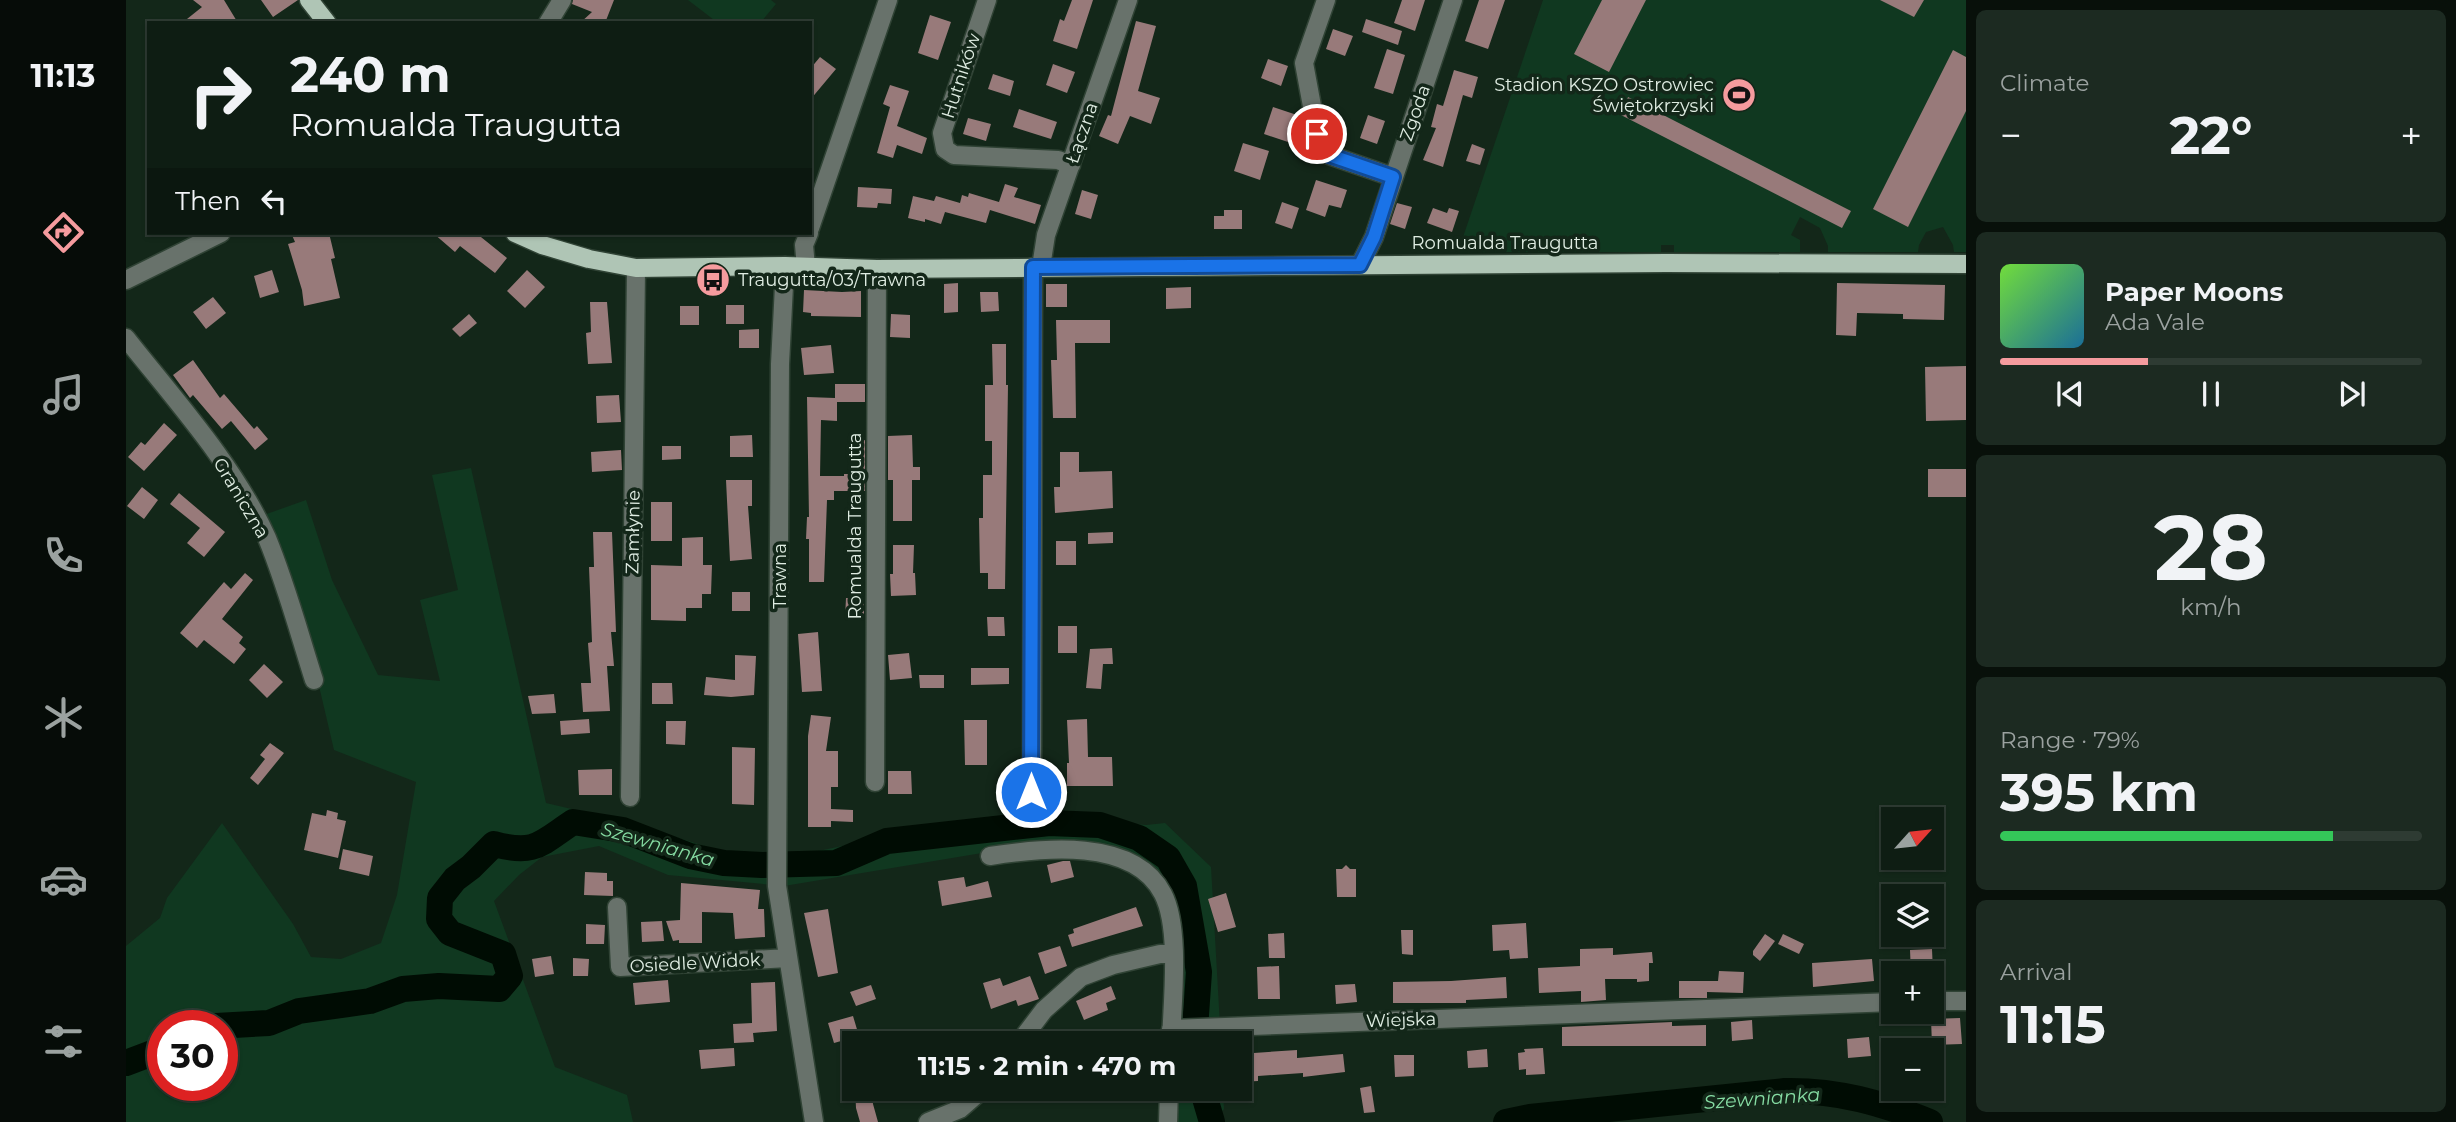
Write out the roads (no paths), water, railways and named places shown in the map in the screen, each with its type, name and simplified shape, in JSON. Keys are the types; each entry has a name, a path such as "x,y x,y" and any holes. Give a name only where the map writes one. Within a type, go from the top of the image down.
{"main road":[{"path":"309,0 325,21"},
{"name":"Romualda Traugutta","path":"520,235 542,245 589,259 636,268 1966,264"}],"street":[{"path":"549,21 562,0"},
{"path":"812,221 888,0"},
{"name":"Hutników","path":"987,0 942,133 945,149 954,155 1058,160 1071,165"},
{"name":"Łączna","path":"1031,792 1037,267 1128,0"},
{"path":"1326,0 1304,63 1317,134 1329,155 1393,177"},
{"name":"Zgoda","path":"1360,265 1374,237 1453,0"},
{"path":"126,280 217,235"},
{"path":"806,267 804,245 807,235"},
{"name":"Trawna","path":"776,886 780,364 785,266"},
{"name":"Zamłynie","path":"630,797 636,268"},
{"name":"Romualda Traugutta","path":"875,782 877,269"},
{"name":"Graniczna","path":"126,338 202,433 266,537 314,680"},
{"name":"Wiejska","path":"990,856 1046,849 1098,852 1138,867 1152,878 1163,895 1172,930 1171,1031"},
{"name":"Osiedle Widok","path":"776,886 814,1122"},
{"name":"Osiedle Widok","path":"617,907 620,967 788,958"},
{"path":"1028,1031 1044,1010 1081,976 1125,962 1160,954 1173,954"},
{"path":"1944,1002 1966,1001"},
{"name":"Wiejska","path":"1201,1031 1219,1028 1881,1003"},
{"path":"928,1122 960,1109 969,1101"},
{"path":"1168,1122 1169,1101"}],"waterway":[{"name":"Szewnianka","path":"238,1025 269,1023 299,1011 370,1001 403,989 439,986 499,989 510,976 503,954 450,933 439,919 440,898 455,879 494,844 528,848 544,842 573,822 623,830 690,856 724,863 762,865 836,863 887,841 1049,823 1100,825 1139,838 1168,858 1184,886 1199,972 1195,1031"},
{"name":"Szewnianka","path":"126,1063 147,1055"},
{"name":"Szewnianka","path":"1506,1122 1530,1117 1785,1091 1841,1095 1930,1122"},
{"name":"Szewnianka","path":"1206,1101 1212,1122"}],"place":[{"name":"Stadion KSZO Ostrowiec Świętokrzyski","path":"1739,95"},
{"name":"Traugutta/03/Trawna","path":"713,280"}]}
